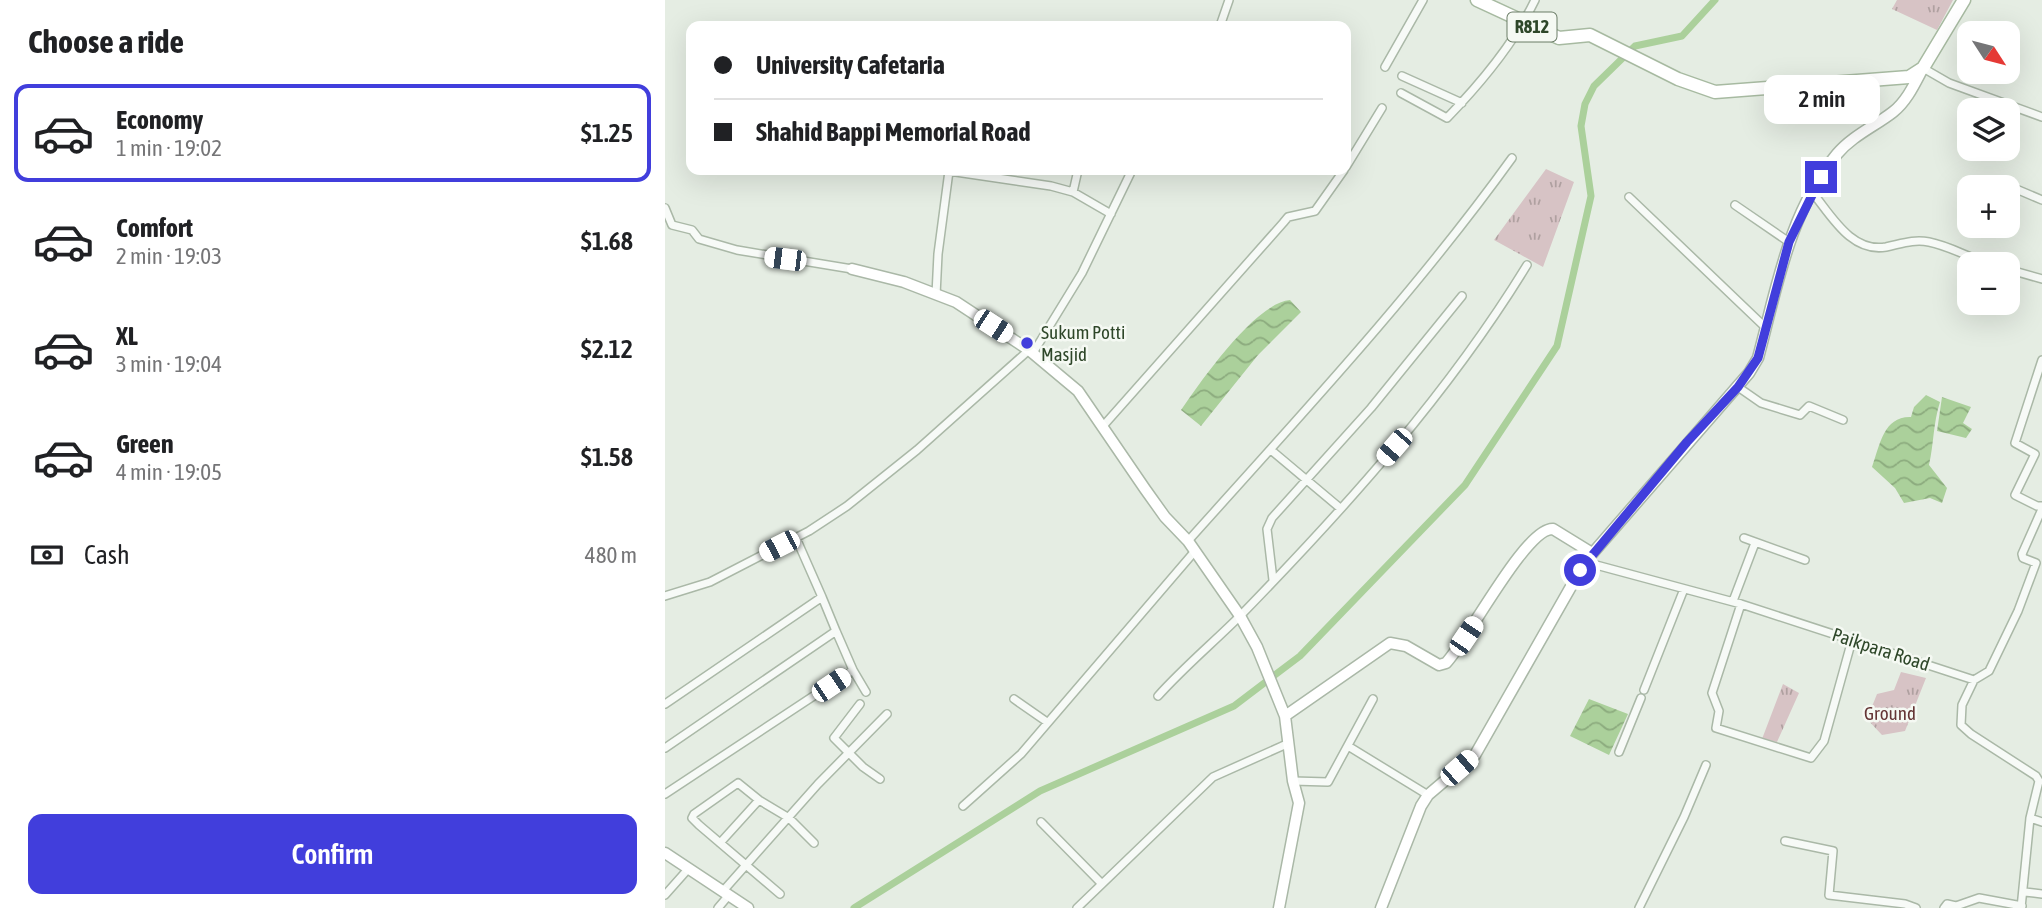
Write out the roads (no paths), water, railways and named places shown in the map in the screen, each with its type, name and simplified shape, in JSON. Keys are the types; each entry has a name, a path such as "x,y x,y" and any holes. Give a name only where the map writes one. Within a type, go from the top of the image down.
{"main road":[{"name":"R812","path":"1477,0 1559,38 1590,35 1700,89 1715,92 1837,81 1895,80 1923,68"},
{"path":"1923,68 1964,0"}],"street":[{"path":"1222,21 1229,0"},
{"path":"1385,67 1423,0"},
{"path":"1401,93 1445,118 1462,103 1524,23 1535,0"},
{"path":"1381,908 1421,806 1428,795 1475,755 1589,558 1738,387 1758,358 1789,242 1812,192 1840,150 1901,105 1923,68 1949,83 2042,117"},
{"path":"1402,76 1462,103"},
{"path":"1351,158 1382,108"},
{"path":"1188,541 1446,249 1512,158"},
{"path":"936,295 938,254 948,175"},
{"path":"973,175 1073,192 1111,214"},
{"path":"1073,192 1077,175"},
{"path":"665,596 710,582 796,538 847,506 1031,351 1082,273 1130,175"},
{"path":"1104,425 1283,223 1288,218 1315,211 1340,175"},
{"path":"2020,191 2042,200"},
{"path":"1812,192 1847,234 1861,244 1876,248 1904,242 1928,242 1957,252"},
{"path":"1629,197 1766,328"},
{"path":"1735,205 1789,242"},
{"path":"665,208 672,225 692,230 699,239 751,253 852,269 956,302 1031,351 1079,391 1151,499 1188,541 1240,616 1257,647 1286,716 1293,781 1299,803 1279,908"},
{"path":"1158,696 1240,616 1431,406 1467,358 1527,265"},
{"path":"2020,273 2042,279"},
{"path":"1273,580 1267,529 1272,518 1371,408 1462,296"},
{"path":"1944,908 1947,904 1956,906 1979,898 2022,907 2025,892 2030,818 2038,778 1961,725 1962,705 1974,680 1989,671 2023,600 2036,564 2023,558 2022,554 2042,507 2015,495 2035,454 2015,443 2042,360"},
{"path":"1738,387 1755,400 1787,411 1802,415 1811,407 1843,420"},
{"path":"1271,450 1340,508"},
{"path":"1286,716 1390,643 1406,646 1439,665 1446,663 1522,552 1537,534 1546,528 1553,529 1589,558"},
{"path":"796,538 853,670 866,692"},
{"path":"1744,538 1805,560"},
{"path":"1755,543 1712,693 1719,711 1716,728 1811,758 1824,741 1852,640"},
{"path":"963,806 1021,754 1195,551"},
{"name":"Paikpara Road","path":"1589,558 1684,589 1788,618 1974,680"},
{"path":"1619,752 1684,589"},
{"path":"665,704 822,597"},
{"path":"665,748 837,631"},
{"path":"665,794 853,670"},
{"path":"1014,699 1047,722"},
{"path":"1293,781 1328,782 1373,699"},
{"path":"860,704 834,734 836,741 880,779"},
{"path":"718,908 745,867 887,714"},
{"path":"1077,908 1213,777 1289,743"},
{"path":"1348,746 1428,795"},
{"path":"1639,908 1706,765"},
{"path":"780,894 745,867 699,825 692,818 694,814 738,783 759,800 789,818 814,843"},
{"path":"720,843 759,800"},
{"path":"2030,818 2042,822"},
{"path":"1041,822 1102,884"},
{"path":"1785,841 1833,851 1829,895 1905,904 1916,908"},
{"path":"665,853 748,908"},
{"path":"665,895 689,868"},
{"path":"2025,892 2042,894"}],"water":[{"path":"1290,300 1301,312 1258,355 1201,426 1181,410 1215,363 1245,328 1276,304"},
{"path":"1926,395 1940,402 1929,465 1947,488 1942,503 1930,498 1904,503 1895,488 1872,467 1889,426 1902,418 1911,417 1914,407"},
{"path":"1942,397 1971,407 1963,423 1972,429 1966,438 1937,431"},
{"path":"1589,699 1628,714 1609,755 1570,736"}],"waterway":[{"path":"854,908 1040,791 1234,706 1300,656 1465,485 1557,346 1591,196 1581,126 1585,104 1594,86 1635,46 1682,36 1715,0"}],"place":[{"name":"Sukum Potti Masjid","path":"1027,343"}],"park label":[{"name":"Ground","path":"1890,713"}]}
